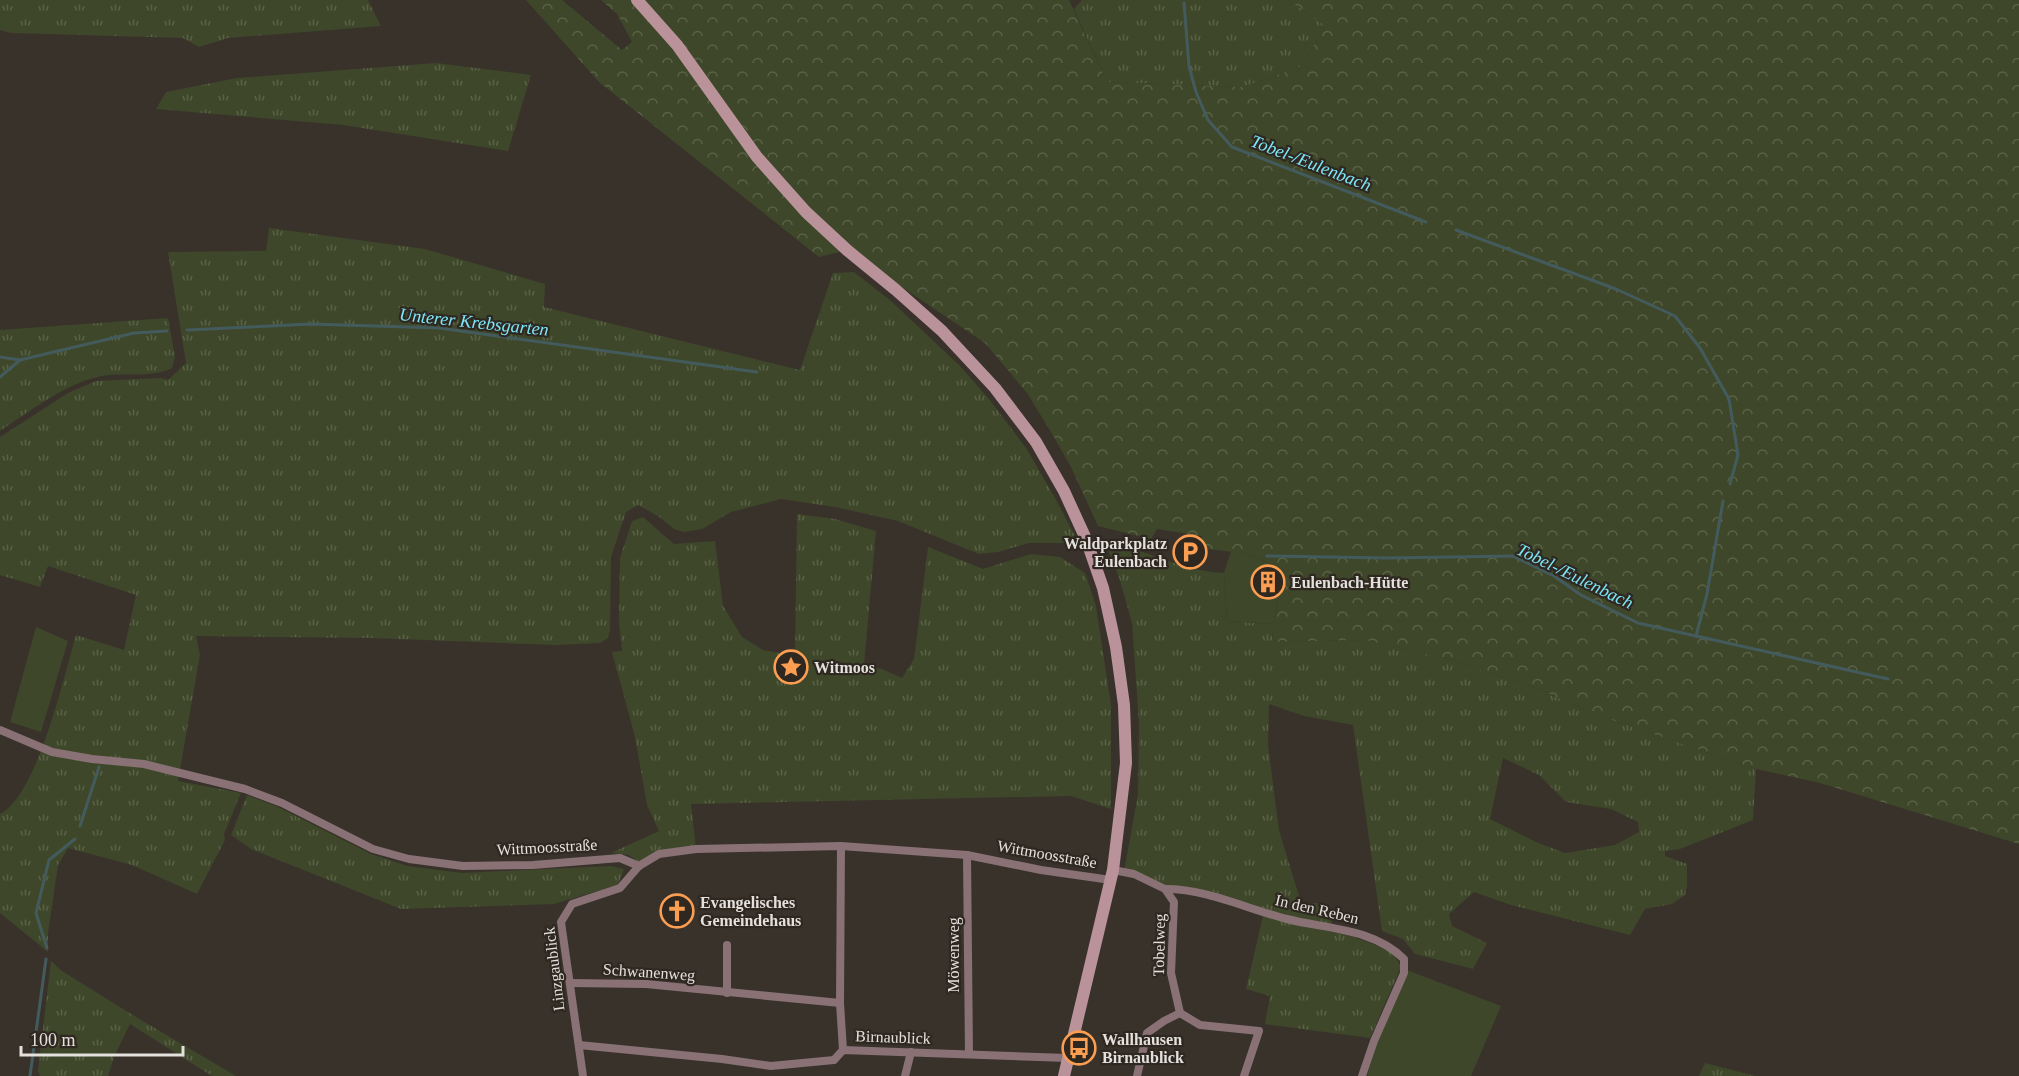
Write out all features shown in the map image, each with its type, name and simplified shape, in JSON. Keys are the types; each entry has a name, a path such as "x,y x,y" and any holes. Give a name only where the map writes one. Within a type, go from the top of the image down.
{"main road":[{"path":"637,0 677,45 757,157 806,212 942,331 995,387 1036,442 1064,491 1086,539 1103,588 1116,647 1124,705 1126,764 1112,875 1064,1076"}],"street":[{"name":"Wittmoosstraße","path":"0,730 52,752 144,764 245,789 282,803 373,849 409,859 463,866 533,865 620,858 639,866 658,854 696,849 841,846 967,855 1041,870 1112,875"},
{"path":"841,846 840,1003 843,1050"},
{"name":"Möwenweg","path":"967,855 969,1054"},
{"name":"Linzgaublick","path":"582,1076 561,922 572,904 620,888 639,866"},
{"path":"1112,875 1134,874 1166,889"},
{"name":"Tobelweg","path":"1166,889 1174,902 1171,973 1180,1013"},
{"name":"In den Reben","path":"1166,889 1185,889 1289,920 1349,930 1394,949 1404,959 1404,973 1374,1041 1362,1076"},
{"path":"727,945 727,993"},
{"name":"Schwanenweg","path":"570,983 646,984 840,1003"},
{"path":"1137,1076 1147,1033 1180,1013 1200,1024 1259,1031 1244,1076"},
{"name":"Birnaublick","path":"579,1045 771,1066 834,1060 843,1050 1068,1058"},
{"path":"905,1076 911,1052"}],"green space":[{"path":"0,0 368,0 381,26 228,38 199,47 183,38 11,33 0,30"},
{"path":"526,0 562,0 622,50 632,42 617,14 601,0 1069,0 1107,82 1243,87 1300,67 1326,26 1288,0 2019,0 2019,844 1820,783 1756,769 1589,712 1541,690 1448,659 1365,640 1272,642 1273,624 1284,570 1249,554 1200,548 1202,536 1157,529 1151,539 1098,526 1071,467 1027,393 985,343 847,250 819,257 599,82"},
{"path":"1082,0 1288,0 1326,26 1300,67 1243,87 1107,82 1074,9"},
{"path":"436,63 531,75 508,151 343,125 156,109 166,92 237,78"},
{"path":"269,228 425,249 545,284 544,307 800,370 833,273 854,272 891,301 960,366 989,399 1026,448 1075,536 1068,543 1029,543 998,552 979,554 898,521 835,507 781,499 731,512 702,529 684,532 674,529 658,516 638,505 626,512 611,557 610,630 608,638 600,643 556,645 372,638 196,636 200,655 178,781 241,793 224,834 225,840 197,894 132,865 68,848 58,865 48,933 48,952 0,913 0,814 13,803 26,784 37,760 76,635 124,650 136,595 48,566 40,587 0,575 0,437 68,393 96,381 161,378 168,380 186,363 168,252 266,251"},
{"path":"168,318 175,357 172,368 153,374 104,376 81,382 45,401 0,431 0,330"},
{"path":"797,514 835,519 876,531 864,665 882,669 902,678 914,659 928,547 983,569 1031,554 1060,557 1085,573 1096,606 1111,705 1111,809 1071,796 691,804 696,849 638,862 629,855 611,853 659,831 647,805 635,737 612,652 622,651 619,622 620,558 632,521 643,517 674,544 715,541 723,606 742,637 763,650 795,656"},
{"path":"1105,542 1115,549 1115,542 1196,569 1224,573 1227,621 1273,624 1272,642 1365,640 1448,659 1541,690 1589,712 1756,769 1753,820 1680,849 1665,851 1665,856 1687,864 1685,895 1672,904 1645,909 1630,935 1511,905 1474,892 1449,914 1452,926 1487,943 1473,969 1415,954 1403,939 1382,931 1353,725 1304,716 1269,704 1268,745 1279,830 1301,903 1318,903 1331,909 1332,927 1185,889 1165,889 1124,872 1138,794 1139,726 1132,623 1120,580","holes":["1503,758 1539,775 1566,802 1611,809 1638,822 1639,832 1615,845 1565,853 1536,842 1490,819"]},
{"path":"1231,551 1249,554 1284,570 1273,624 1227,621 1224,573"},
{"path":"36,627 68,641 41,732 10,722"},
{"path":"247,795 278,807 371,854 407,866 462,873 611,866 624,869 618,885 554,904 401,909 251,849 231,835"},
{"path":"1263,916 1360,939 1389,951 1396,957 1401,967 1370,1038 1265,1024 1270,996 1246,989"},
{"path":"51,961 62,971 131,1014 236,1076 212,1076 130,1024 114,1057 108,1076 40,1076 38,1071"},
{"path":"1407,970 1501,1006 1471,1076 1367,1076 1378,1040"},
{"path":"1705,1063 1755,1076 1699,1076"}],"waterway":[{"name":"Tobel-/Eulenbach","path":"1184,3 1189,66 1196,92 1208,120 1232,147 1426,222"},
{"name":"Tobel-/Eulenbach","path":"1456,230 1616,289 1675,316 1700,348 1729,399 1738,455 1730,484"},
{"name":"Unterer Krebsgarten","path":"187,330 311,324 439,328 757,372"},
{"name":"Unterer Krebsgarten","path":"0,377 20,360 134,333 167,331"},
{"path":"0,357 20,360"},
{"name":"Tobel-/Eulenbach","path":"1267,556 1387,558 1513,556 1554,576 1581,595 1638,623 1696,636 1707,594 1723,501"},
{"path":"1696,636 1888,679"},
{"path":"80,826 99,767"},
{"path":"47,948 36,913 49,860 75,839"},
{"path":"30,1076 46,959"}],"place":[{"name":"Waldparkplatz Eulenbach","path":"1190,552"},
{"name":"Eulenbach-Hütte","path":"1268,582"},
{"name":"Witmoos","path":"791,667"},
{"name":"Evangelisches Gemeindehaus","path":"677,911"},
{"name":"Wallhausen Birnaublick","path":"1079,1048"}]}
